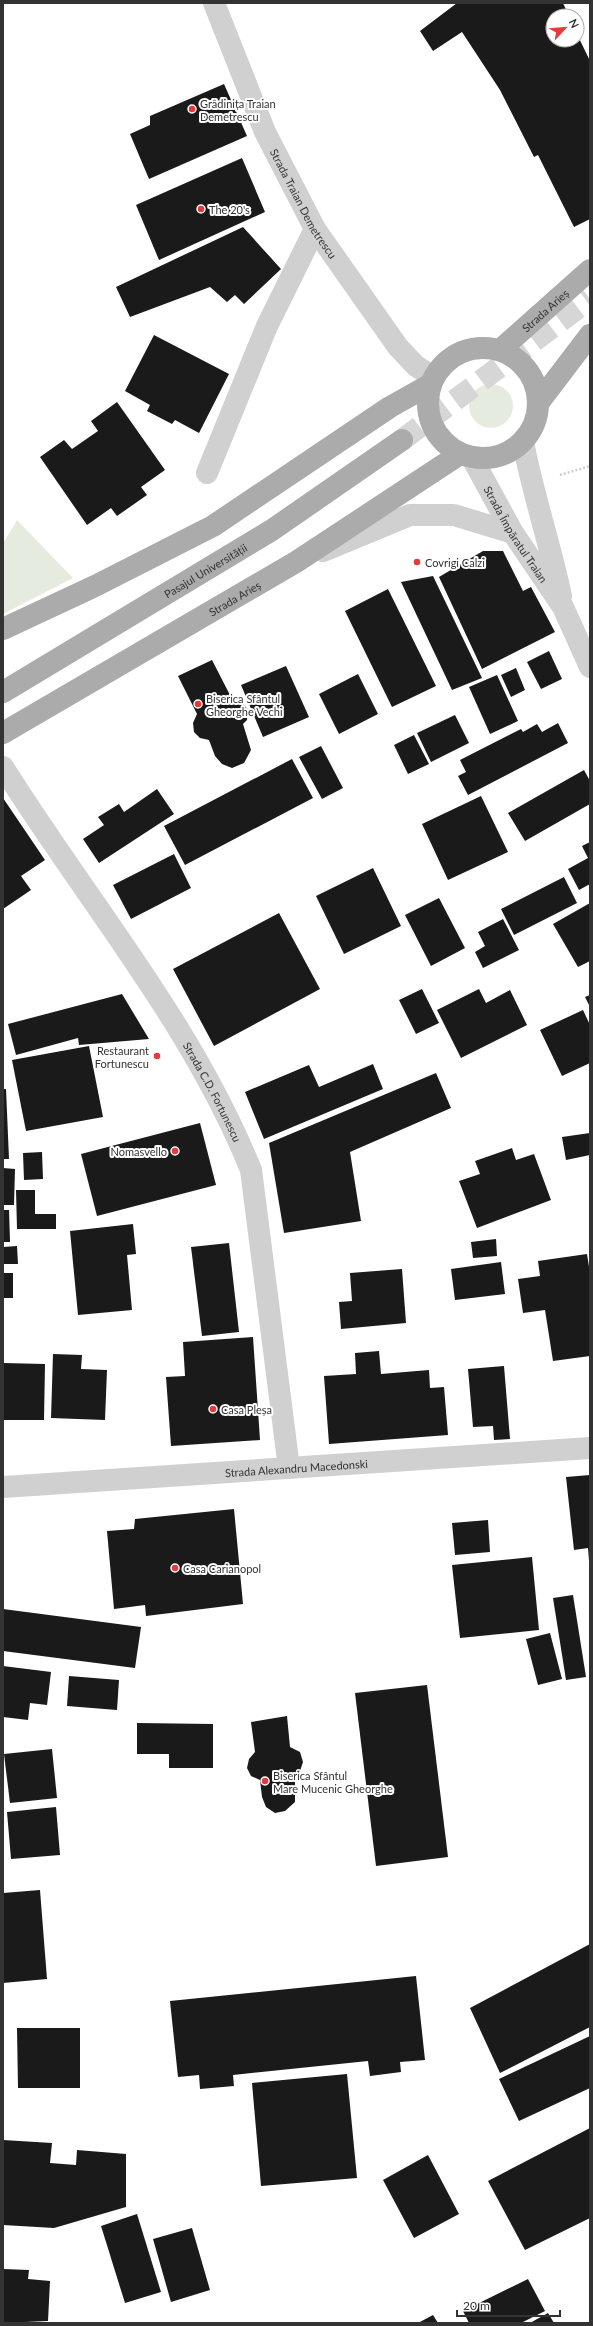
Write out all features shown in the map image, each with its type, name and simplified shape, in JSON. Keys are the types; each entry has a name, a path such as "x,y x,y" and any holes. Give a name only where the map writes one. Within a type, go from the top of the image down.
{"main road":[{"name":"Strada Arieș","path":"500,350 590,270"},
{"path":"538,402 590,335"},
{"path":"485,347 500,350 513,356 524,365 537,388 537,416 532,429 523,442 512,451 497,457 466,456 442,441 429,418 427,404 432,381 442,364 455,355 469,349 485,347"},
{"path":"3,629 95,586 214,526 390,407 432,381"},
{"name":"Pasajul Universității","path":"3,692 272,530 402,440"},
{"name":"Strada Arieș","path":"3,733 296,562 466,456"}],"street":[{"name":"Strada Traian Demetrescu","path":"214,3 265,132 315,229 398,347 432,381"},
{"path":"207,472 267,326 315,229"},
{"name":"Strada Împăratul Traian","path":"523,442 531,483 550,545 563,607"},
{"name":"Strada Împăratul Traian","path":"466,456 513,532 563,607 590,667"},
{"path":"296,562 410,515 454,515 513,532"},
{"name":"Strada C.D. Fortunescu","path":"3,767 158,995 211,1082 251,1170 289,1468"},
{"name":"Strada Alexandru Macedonski","path":"3,1487 590,1448"}],"shaded area":[{"path":"487,384 495,384 500,385 507,390 512,397 512,415 507,422 500,427 487,428 479,425 472,418 469,410 469,402 472,394 479,387"},
{"path":"17,520 73,578 3,614 3,544"}],"building":[{"path":"457,3 563,3 565,8 545,8 545,48 584,48 590,61 590,219 574,227 538,155 534,157 500,90 462,32 433,51 420,31"},
{"path":"224,84 247,136 149,179 130,134 150,125 150,116"},
{"name":"The 20's","path":"242,158 265,212 159,260 136,205"},
{"path":"243,227 281,269 244,304 235,295 227,302 210,287 130,317 116,287"},
{"path":"154,335 229,374 199,433 175,420 172,424 147,411 150,405 125,391"},
{"path":"117,402 165,470 141,487 147,495 117,516 111,508 87,525 40,457 64,440 72,449 98,431 91,421"},
{"path":"483,551 503,551 523,591 531,587 555,632 482,669 439,577"},
{"path":"433,576 482,678 452,690 401,582"},
{"path":"388,589 436,686 392,707 345,611"},
{"path":"549,651 562,679 541,689 527,662"},
{"path":"212,660 232,699 242,702 248,710 247,720 243,724 251,750 244,763 232,768 222,764 215,756 209,740 200,738 194,732 193,723 197,714 178,676"},
{"path":"286,666 309,717 263,737 241,685"},
{"path":"516,668 525,690 511,697 501,675"},
{"path":"358,674 378,714 339,734 319,694"},
{"path":"497,675 518,721 490,734 469,687"},
{"path":"455,715 469,743 431,762 417,733"},
{"path":"558,723 568,743 468,795 458,776 466,772 460,760 521,729 523,732 537,724 542,732"},
{"path":"414,735 429,764 408,774 394,745"},
{"path":"321,746 343,788 322,799 299,757"},
{"path":"292,759 313,798 185,865 164,826"},
{"path":"584,770 590,781 590,804 525,841 508,813"},
{"path":"157,789 174,814 99,863 83,839 104,825 98,817 119,804 124,812"},
{"path":"481,796 508,852 448,880 422,824"},
{"path":"3,798 45,860 21,876 31,890 3,909"},
{"path":"590,842 590,884 579,890 568,869 588,858 582,846"},
{"path":"174,854 191,888 131,919 113,885"},
{"path":"373,868 401,926 344,954 316,896"},
{"path":"564,877 577,903 514,935 501,909"},
{"path":"439,898 465,948 431,966 405,915"},
{"path":"590,903 590,961 578,967 553,924"},
{"path":"279,913 320,989 214,1046 173,969"},
{"path":"503,919 519,950 483,968 475,952 485,946 478,932"},
{"path":"422,989 439,1023 416,1034 399,1000"},
{"path":"479,989 486,1003 510,990 527,1025 461,1058 437,1010"},
{"path":"122,994 149,1039 79,1045 78,1038 16,1055 8,1024"},
{"path":"590,995 590,1007 585,997"},
{"path":"583,1010 590,1025 590,1063 562,1076 540,1030"},
{"path":"89,1046 103,1117 26,1131 12,1060"},
{"path":"373,1064 383,1089 264,1139 245,1092 309,1065 319,1087"},
{"path":"436,1073 451,1108 350,1152 361,1221 284,1233 269,1143"},
{"path":"3,1089 6,1089 9,1159 3,1159"},
{"path":"200,1123 216,1185 97,1216 81,1154"},
{"path":"590,1133 590,1155 566,1160 562,1137"},
{"path":"512,1148 516,1160 534,1154 551,1200 477,1228 459,1181 480,1174 475,1161"},
{"path":"42,1152 43,1179 24,1180 23,1153"},
{"path":"3,1168 15,1169 14,1205 3,1205"},
{"path":"16,1190 35,1190 35,1214 56,1214 56,1229 17,1229"},
{"path":"3,1210 9,1210 10,1242 3,1242"},
{"path":"133,1224 136,1254 127,1255 132,1310 78,1315 70,1231"},
{"path":"496,1239 497,1256 473,1258 471,1242"},
{"path":"229,1243 239,1332 202,1336 191,1247"},
{"path":"17,1246 18,1264 3,1264 3,1247"},
{"path":"587,1254 590,1273 590,1356 553,1361 545,1310 523,1313 518,1279 540,1276 538,1261"},
{"path":"501,1262 505,1294 455,1300 451,1269"},
{"path":"402,1269 406,1323 341,1329 339,1302 352,1301 350,1273"},
{"path":"3,1273 13,1273 13,1298 3,1298"},
{"name":"Casa Pleșa","path":"253,1337 260,1440 171,1446 166,1377 185,1376 183,1342"},
{"path":"379,1351 381,1374 429,1370 430,1388 444,1387 448,1435 329,1444 324,1376 356,1374 355,1353"},
{"path":"53,1354 82,1355 81,1369 107,1370 105,1420 51,1418"},
{"path":"3,1363 45,1364 44,1420 3,1420"},
{"path":"504,1366 510,1439 494,1440 493,1426 473,1427 468,1369"},
{"path":"590,1475 589,1561 588,1548 574,1550 566,1477"},
{"name":"Casa Carianopol","path":"234,1509 243,1604 146,1616 145,1605 114,1609 107,1531 134,1529 135,1519"},
{"path":"488,1520 490,1552 455,1555 452,1523"},
{"path":"532,1557 539,1630 460,1638 452,1565"},
{"path":"573,1595 586,1677 566,1680 553,1598"},
{"path":"3,1609 141,1627 135,1668 3,1651"},
{"path":"550,1633 562,1679 538,1685 526,1639"},
{"path":"3,1666 51,1672 47,1705 30,1703 28,1720 3,1717"},
{"path":"69,1676 119,1680 117,1710 67,1706"},
{"path":"427,1685 448,1857 376,1866 355,1693"},
{"path":"287,1716 290,1747 300,1752 303,1762 300,1771 295,1774 295,1802 285,1811 275,1813 266,1807 262,1797 260,1780 251,1776 247,1768 249,1759 255,1752 251,1722"},
{"path":"137,1723 213,1724 213,1768 169,1768 169,1754 137,1754"},
{"path":"52,1749 57,1798 10,1803 4,1754"},
{"path":"56,1807 60,1855 11,1859 7,1812"},
{"path":"40,1890 47,1979 3,1983 3,1893"},
{"path":"590,1944 590,2027 500,2073 470,2008"},
{"path":"416,1976 425,2060 400,2062 401,2072 370,2076 368,2061 233,2075 234,2086 200,2089 199,2075 178,2077 170,2001"},
{"path":"17,2028 80,2028 80,2088 18,2088"},
{"path":"590,2036 590,2088 519,2121 499,2079"},
{"path":"347,2074 357,2178 261,2186 252,2083"},
{"path":"590,2128 590,2218 525,2250 488,2181"},
{"path":"3,2140 52,2143 50,2163 76,2165 77,2150 126,2154 126,2207 54,2228 3,2225"},
{"path":"428,2155 459,2214 414,2238 383,2180"},
{"path":"137,2214 161,2292 125,2303 101,2226"},
{"path":"192,2228 210,2290 171,2302 153,2239"},
{"path":"4,2269 29,2270 28,2279 50,2281 48,2321 3,2323"},
{"path":"528,2279 545,2311 521,2323 469,2323 463,2311"},
{"path":"548,2313 554,2323 530,2323"},
{"path":"433,2315 438,2323 418,2323"}],"tunnel":[{"path":"402,440 590,299"}],"place":[{"name":"Grădinița Traian Demetrescu","path":"192,109"},
{"name":"The 20's","path":"201,209"},
{"name":"Covrigi Calzi","path":"417,562"},
{"name":"Biserica Sfântul Gheorghe Vechi","path":"198,704"},
{"name":"Restaurant Fortunescu","path":"157,1056"},
{"name":"Nomasvello","path":"175,1151"},
{"name":"Casa Pleșa","path":"213,1409"},
{"name":"Casa Carianopol","path":"175,1568"},
{"name":"Biserica Sfântul Mare Mucenic Gheorghe","path":"265,1781"}]}
